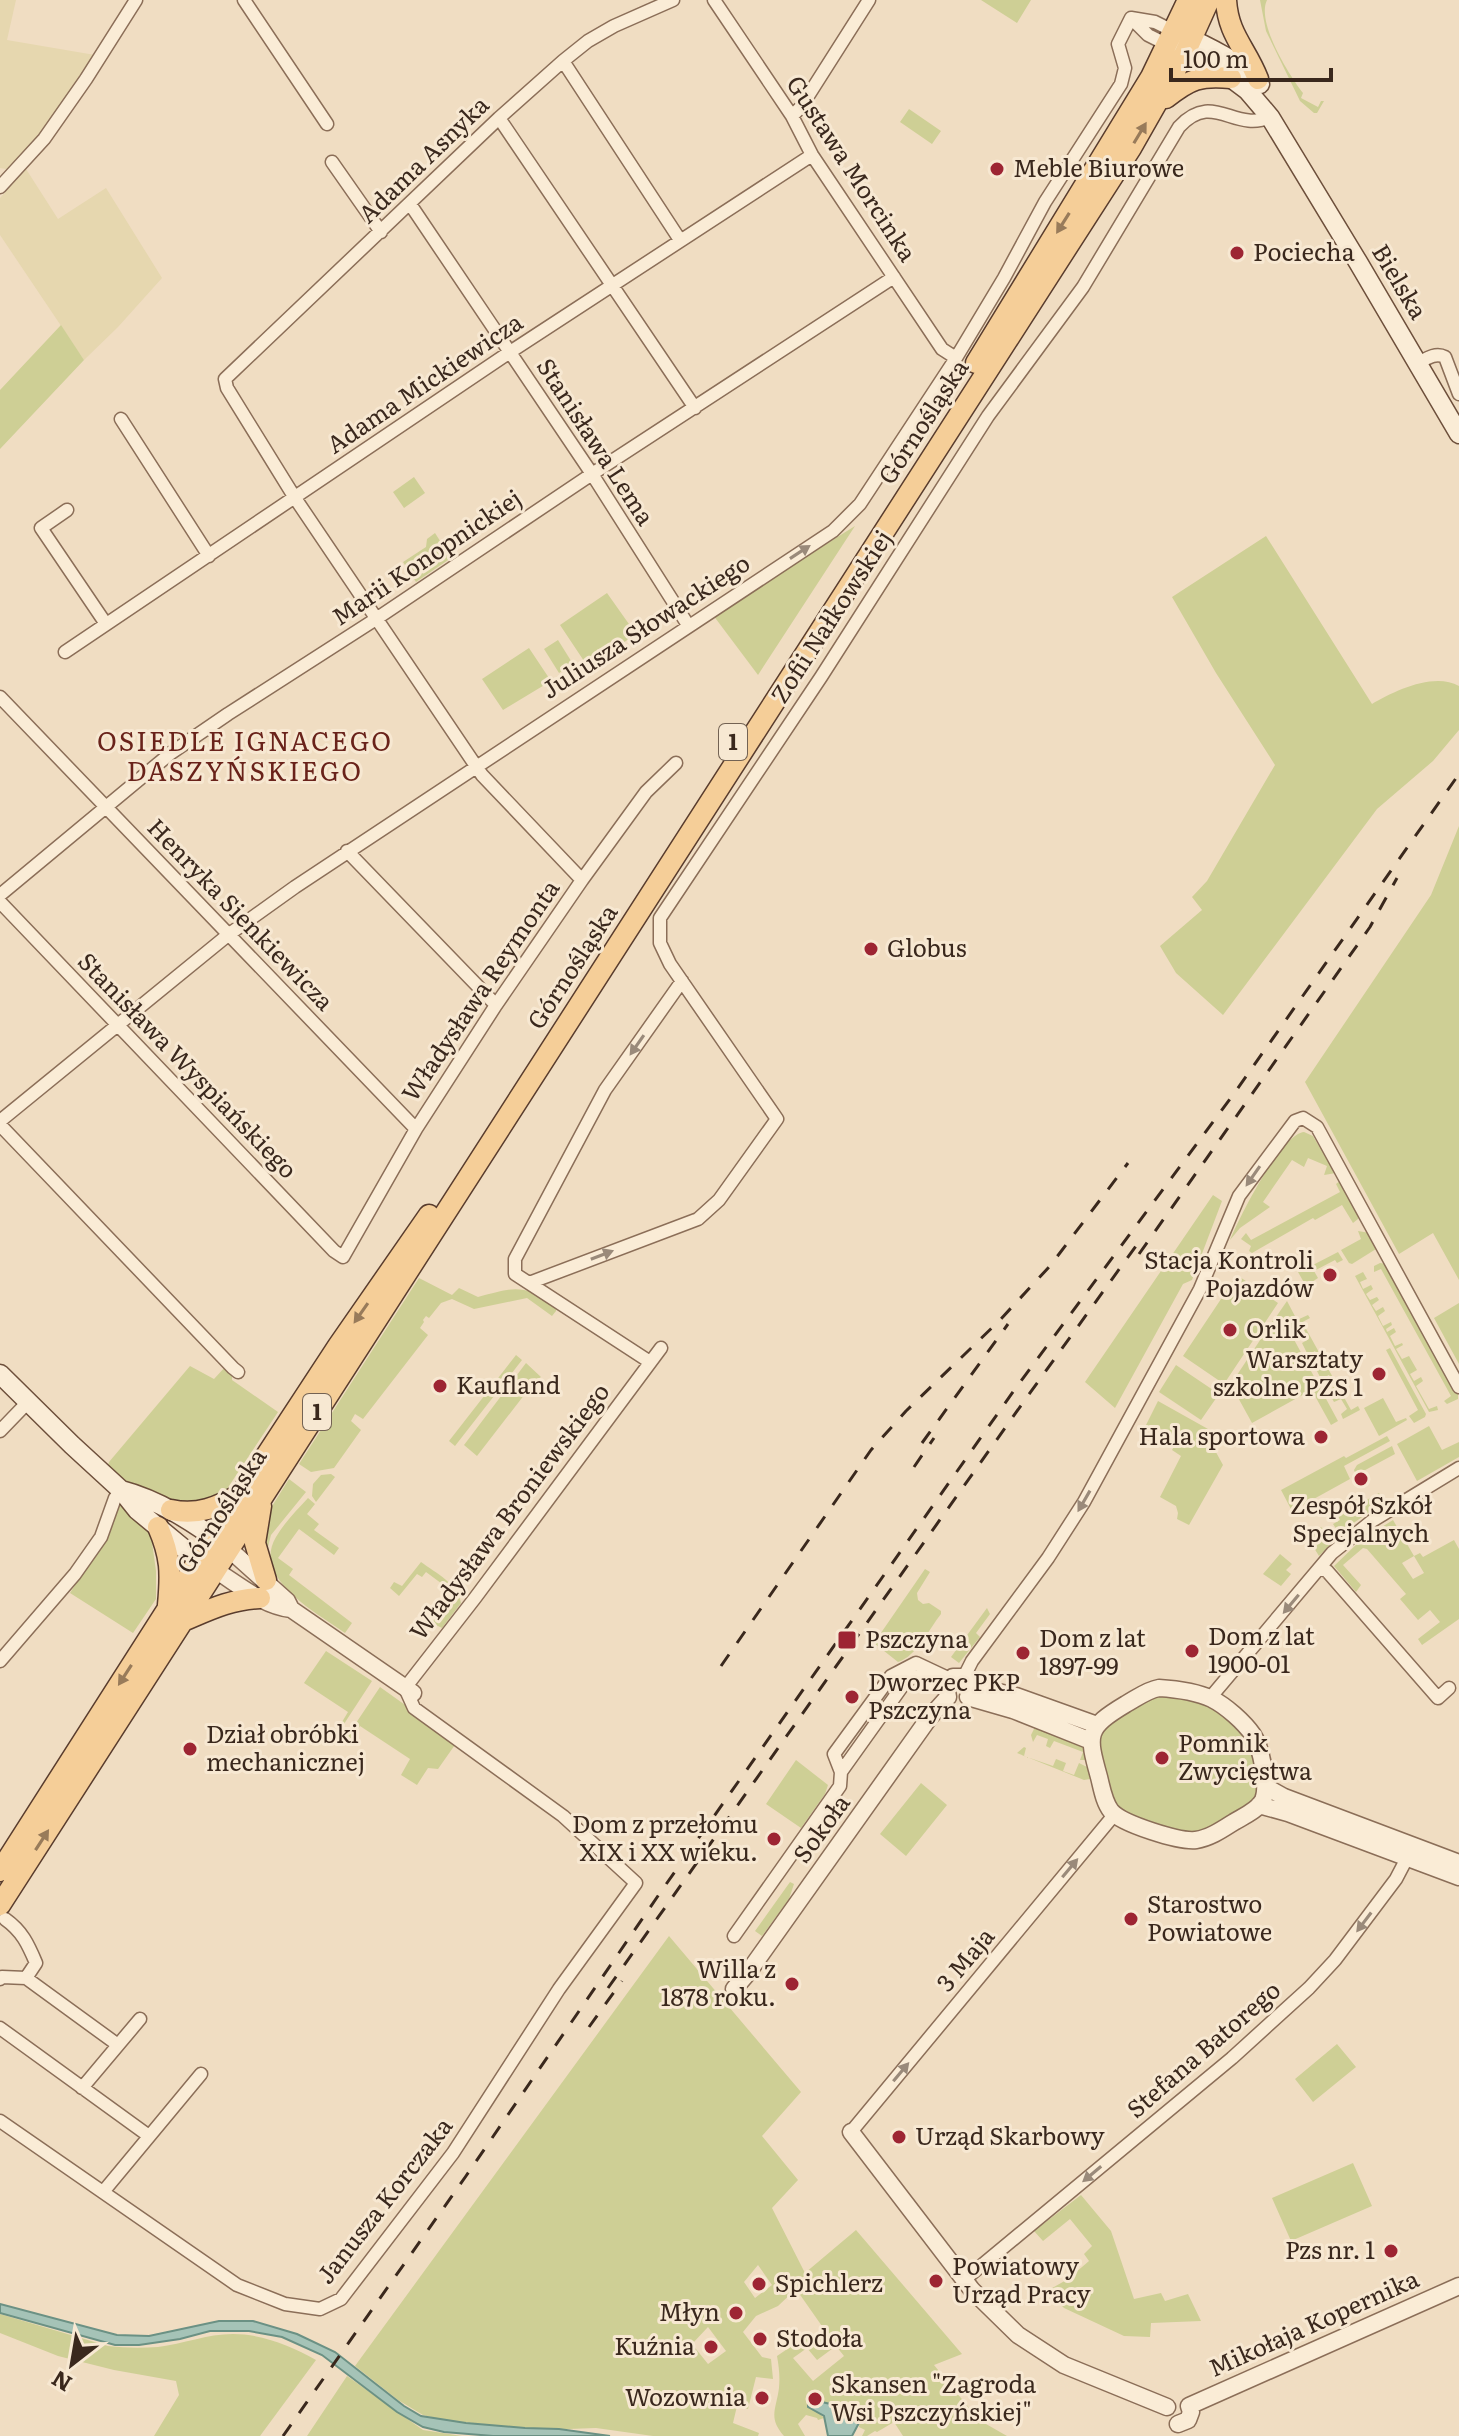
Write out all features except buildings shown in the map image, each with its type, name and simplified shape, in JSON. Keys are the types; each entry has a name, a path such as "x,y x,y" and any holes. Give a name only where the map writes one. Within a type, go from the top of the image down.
{"main road":[{"name":"1","path":"1180,42 1188,0"},
{"name":"1","path":"1180,42 1209,0"},
{"path":"1226,0 1233,36 1251,62 1258,79"},
{"name":"Bielska","path":"1180,42 1247,90 1270,117 1459,434"},
{"path":"1180,42 1258,79"},
{"name":"Górnośląska","path":"0,1871 221,1544 263,1496 1156,106 1180,42"},
{"name":"Górnośląska","path":"221,1544 241,1494 459,1168 961,386 1134,107 1180,42"},
{"path":"1156,106 1189,80 1231,78"},
{"name":"Bielska","path":"1258,79 1270,117"},
{"path":"0,1374 121,1490 137,1510 207,1565"},
{"path":"121,1490 143,1496 171,1510 221,1544"},
{"path":"171,1510 195,1514 241,1494"},
{"path":"158,1527 168,1549 175,1615 243,1598 263,1589 255,1543 263,1496"},
{"name":"Górnośląska","path":"2,1912 175,1615"}],"street":[{"path":"0,187 44,139 136,0"},
{"path":"244,0 327,124"},
{"name":"Adama Asnyka","path":"295,498 227,388 225,379 563,61 614,26 673,0"},
{"name":"Gustawa Morcinka","path":"714,0 792,116 812,155 942,349 956,358"},
{"path":"792,116 801,107 869,0"},
{"name":"Juliusza Słowackiego","path":"0,1123 228,935 347,851 833,531 860,504 956,358 1045,202 1121,84 1125,68 1118,44 1131,18 1155,22 1180,42"},
{"path":"563,61 680,240"},
{"name":"Zofii Nałkowskiej","path":"529,1283 698,1219 719,1200 777,1119 670,964 660,943 660,918 821,677 988,416 1083,287 1179,127 1187,118 1206,111 1253,122 1270,117"},
{"path":"499,118 695,408"},
{"name":"Adama Mickiewicza","path":"65,652 510,352 812,155"},
{"path":"332,162 381,232"},
{"name":"Stanisława Lema","path":"410,204 592,474 688,625"},
{"name":"Marii Konopnickiej","path":"0,895 181,746 894,277"},
{"path":"1417,364 1433,355 1445,357 1459,394"},
{"path":"121,419 209,556"},
{"path":"914,485 935,499"},
{"path":"295,498 477,767 582,880"},
{"path":"67,510 41,528 106,624"},
{"name":"Henryka Sienkiewicza","path":"0,697 416,1129"},
{"name":"Władysława Reymonta","path":"343,1257 416,1129 496,1005 646,792 676,763"},
{"path":"347,851 496,1005"},
{"name":"Stanisława Wyspiańskiego","path":"0,902 343,1257"},
{"path":"650,1362 515,1274 515,1259 605,1090 682,981"},
{"name":"Sokoła","path":"734,1989 929,1718 958,1688 972,1661 1048,1558 1084,1502 1200,1289 1239,1196 1288,1127 1303,1118 1317,1127 1459,1387"},
{"path":"0,1123 238,1372"},
{"name":"Władysława Broniewskiego","path":"409,1691 661,1348"},
{"path":"0,1431 28,1402"},
{"path":"1210,1698 1332,1553 1372,1521 1459,1468"},
{"path":"0,1661 75,1574 101,1537 121,1490"},
{"path":"221,1544 281,1608 291,1609 409,1691"},
{"path":"207,1565 263,1589"},
{"path":"1320,1568 1327,1571 1438,1698 1449,1688"},
{"path":"734,1936 840,1779 834,1754 891,1676 916,1663 958,1688 1016,1696 1094,1733"},
{"path":"1166,1688 1210,1698 1223,1706 1254,1736 1266,1787 1259,1805 1210,1836 1193,1840 1132,1824 1114,1815 1105,1798 1094,1733 1104,1718 1155,1689 1166,1688"},
{"name":"Janusza Korczaka","path":"0,2121 237,2285 285,2304 320,2309 341,2299 453,2153 559,1989 636,1883 563,1816 414,1708 409,1691"},
{"path":"1266,1787 1284,1797 1459,1863"},
{"path":"1259,1805 1459,1877"},
{"name":"3 Maja","path":"851,2132 1114,1815"},
{"name":"Stefana Batorego","path":"964,2280 1232,2058 1309,1988 1335,1960 1388,1890 1407,1858"},
{"path":"2,1912 28,1942 36,1963 26,1978"},
{"path":"0,1979 26,1978 118,2045"},
{"path":"82,2088 140,2019"},
{"path":"0,2028 149,2136"},
{"path":"103,2192 201,2074"},
{"path":"851,2132 964,2280 998,2317 1036,2348 1079,2371 1167,2407"},
{"name":"Mikołaja Kopernika","path":"1189,2406 1459,2286"},
{"path":"1178,2400 1189,2406 1191,2412 1188,2420 1178,2430 1168,2420 1167,2407 1178,2400"}],"shaded area":[{"path":"0,0 16,0 7,40 95,55 62,107 12,170 0,168"},
{"path":"26,169 58,219 106,188 162,278 84,360 0,235 0,198"},
{"path":"0,2304 117,2335 149,2336 219,2321 253,2321 297,2334 335,2352 421,2416 610,2436 493,2436 444,2432 423,2427 397,2412 322,2355 282,2337 249,2331 210,2331 180,2339 115,2345 0,2313"},
{"path":"808,2399 853,2409 860,2421 852,2436 828,2436 824,2416 808,2407"}],"green space":[{"path":"981,0 1031,0 1017,23"},
{"path":"1260,0 1267,0 1265,10 1270,34 1303,93 1301,98 1318,107 1324,101 1317,113 1300,101 1266,31"},
{"path":"909,109 941,131 932,144 900,122"},
{"path":"61,325 84,360 0,449 0,390"},
{"path":"414,477 425,493 404,508 393,492"},
{"path":"855,526 758,675 713,615"},
{"path":"435,533 451,558 416,582 403,562 426,547 427,539"},
{"path":"1266,536 1372,704 1414,685 1449,682 1459,686 1459,730 1433,761 1377,809 1223,1015 1176,973 1160,946 1202,910 1192,897 1207,881 1275,765 1172,597"},
{"path":"607,593 636,634 588,667 560,625"},
{"path":"558,640 573,664 559,673 544,649"},
{"path":"529,648 551,681 503,710 482,679"},
{"path":"1459,826 1459,1280 1433,1233 1399,1254 1305,1082 1431,895"},
{"path":"1304,1132 1313,1136 1320,1148 1322,1146 1336,1173 1324,1175 1327,1166 1308,1158 1304,1167 1292,1160 1263,1202 1270,1207 1240,1228 1230,1240 1273,1161 1295,1136"},
{"path":"1341,1180 1359,1213 1353,1223 1342,1205 1252,1253 1249,1251 1251,1246 1241,1239 1246,1233 1251,1240 1340,1192 1336,1184"},
{"path":"1213,1195 1222,1201 1192,1280 1183,1284 1115,1408 1085,1382"},
{"path":"1358,1231 1370,1233 1376,1249 1352,1264 1341,1250 1361,1239"},
{"path":"1338,1252 1343,1260 1337,1263 1335,1260 1314,1271 1318,1278 1306,1286 1298,1272 1300,1264 1307,1259 1311,1266"},
{"path":"1387,1264 1458,1393 1458,1399 1447,1404 1444,1401 1451,1396 1381,1269 1374,1272 1374,1266"},
{"path":"1363,1272 1367,1279 1360,1282 1363,1289 1371,1285 1373,1289 1366,1294 1370,1300 1377,1297 1379,1300 1372,1305 1376,1311 1383,1307 1385,1311 1378,1316 1383,1326 1391,1322 1387,1332 1394,1328 1396,1332 1390,1336 1395,1346 1403,1345 1396,1349 1402,1359 1409,1356 1417,1370 1410,1374 1414,1381 1421,1377 1423,1381 1416,1386 1429,1409 1437,1406 1438,1410 1429,1412 1355,1276"},
{"name":"Orlik","path":"1237,1275 1278,1303 1224,1384 1183,1356"},
{"path":"419,1278 452,1295 459,1288 478,1297 526,1290 556,1304 556,1311 552,1316 527,1298 474,1309 452,1299 441,1303 429,1318 426,1316 423,1320 420,1328 428,1335 363,1419 355,1414 351,1421 361,1430 334,1468 311,1472 299,1464"},
{"path":"1287,1301 1297,1320 1308,1315 1310,1318 1284,1332 1276,1317"},
{"path":"1459,1303 1459,1364 1434,1318"},
{"path":"1274,1319 1284,1337 1291,1334 1338,1421 1331,1425 1315,1396 1308,1392 1252,1423 1230,1383 1239,1378 1237,1375"},
{"path":"1305,1327 1351,1410 1358,1406 1360,1410 1343,1419 1341,1414 1347,1409 1341,1399 1334,1402 1328,1391 1335,1386 1329,1375 1321,1379 1315,1367 1322,1362 1315,1351 1308,1355 1302,1343 1309,1339"},
{"path":"1390,1348 1426,1414 1414,1423 1409,1416 1418,1410 1386,1350"},
{"path":"516,1355 522,1360 455,1446 449,1441"},
{"path":"526,1363 541,1377 477,1456 464,1445"},
{"path":"1176,1365 1219,1394 1201,1420 1159,1392"},
{"path":"190,1366 214,1379 226,1366 232,1380 278,1412 227,1489 214,1499 183,1504 150,1494 107,1468"},
{"path":"1383,1398 1396,1422 1407,1420 1379,1436 1364,1408"},
{"path":"1158,1401 1208,1429 1206,1434 1223,1465 1189,1525 1177,1519 1176,1506 1160,1497 1181,1456 1172,1450 1178,1439 1159,1428 1146,1425"},
{"path":"1429,1426 1442,1450 1459,1442 1459,1457 1417,1481 1397,1444"},
{"path":"1387,1436 1390,1441 1344,1466 1350,1479 1292,1511 1281,1490"},
{"path":"1392,1446 1395,1454 1356,1475 1354,1470 1357,1465"},
{"path":"331,1474 335,1477 316,1502 312,1496 313,1484 321,1475"},
{"path":"289,1479 306,1492 271,1535 267,1551 260,1550 269,1511"},
{"path":"1379,1493 1384,1502 1339,1533 1333,1524 1340,1520 1338,1516"},
{"path":"308,1498 315,1504 307,1514 319,1524 314,1530 339,1548 334,1555 299,1529 278,1558 293,1569 289,1575 352,1623 345,1633 291,1593 272,1567 271,1552 276,1537"},
{"path":"119,1504 151,1535 156,1571 156,1599 133,1633 70,1593 94,1556"},
{"path":"1393,1520 1414,1556 1420,1553 1423,1557 1454,1540 1459,1549 1459,1619 1422,1645 1418,1639 1440,1622 1430,1610 1418,1620 1400,1599 1406,1594 1363,1548 1343,1565 1361,1585 1356,1592 1334,1566 1361,1540","holes":["1414,1556 1424,1573 1413,1579 1402,1563"]},
{"path":"1329,1526 1336,1539 1319,1556 1306,1535"},
{"path":"1280,1554 1292,1564 1286,1570 1291,1574 1281,1586 1263,1574"},
{"path":"421,1562 446,1580 459,1596 461,1603 442,1628 432,1623 436,1617 440,1619 457,1595 426,1572 422,1577 417,1574 399,1596 390,1588 394,1582 402,1586"},
{"path":"925,1569 930,1572 917,1593 918,1600 923,1604 929,1603 941,1614 917,1648 898,1662 874,1643"},
{"path":"987,1608 990,1614 976,1633 980,1637 959,1663 951,1657"},
{"path":"326,1651 372,1681 342,1727 339,1727 348,1712 304,1683"},
{"path":"380,1687 457,1742 438,1769 428,1768 417,1785 401,1775 410,1759 360,1726 350,1741 346,1738"},
{"path":"1160,1693 1202,1701 1219,1709 1248,1738 1259,1775 1258,1792 1253,1801 1212,1830 1187,1835 1127,1816 1115,1806 1098,1743 1103,1728"},
{"path":"1035,1727 1083,1746 1086,1760 1080,1760 1083,1752 1054,1741 1050,1748 1046,1746 1048,1739 1037,1735 1033,1742 1031,1735"},
{"path":"1024,1747 1024,1756 1017,1753"},
{"path":"1027,1757 1053,1766 1056,1759 1066,1763 1063,1771 1074,1775 1079,1763 1089,1768 1090,1779 1084,1780"},
{"path":"796,1760 828,1785 801,1828 766,1804"},
{"path":"921,1783 947,1805 906,1856 880,1834"},
{"path":"790,1882 794,1884 789,1899 762,1936 755,1931"},
{"path":"669,1936 801,2092 762,2136 798,2180 772,2208 805,2273 856,2230 962,2354 934,2365 979,2420 1007,2436 903,2436 894,2422 862,2436 865,2430 859,2427 860,2421 853,2409 816,2410 824,2418 818,2420 806,2415 798,2424 805,2436 784,2436 775,2419 779,2384 777,2356 805,2337 809,2341 824,2329 796,2289 778,2306 756,2316 743,2332 762,2357 771,2359 773,2379 756,2377 748,2409 737,2406 733,2423 759,2433 758,2436 653,2436 596,2428 542,2430 443,2420 423,2415 398,2400 355,2366","holes":["758,2265 772,2285 755,2298 744,2282","708,2327 726,2351 708,2364 692,2344","836,2346 844,2356 813,2381 793,2358 807,2348 817,2360"]},
{"path":"1337,2044 1356,2067 1313,2102 1295,2079"},
{"path":"1353,2163 1372,2206 1291,2241 1272,2198"},
{"path":"1081,2195 1111,2231 1134,2299 1161,2293 1165,2301 1188,2294 1201,2321 1151,2323 1150,2337 1124,2336 1064,2308 1047,2291 1068,2279 1089,2261 1084,2254 1092,2246 1070,2219 1043,2241 1034,2231"},
{"path":"0,2314 108,2346 158,2347 233,2334 276,2342 316,2360 260,2436 154,2436 179,2395 176,2381 58,2356 0,2333"},
{"path":"347,2376 423,2430 462,2436 307,2436"}],"railway":[{"path":"283,2436 1015,1389 1233,1095 1459,774"},
{"path":"1139,1254 1370,927 1397,878"},
{"path":"721,1666 871,1450 1050,1266 1128,1163"},
{"path":"608,1988 1141,1239"},
{"path":"922,1443 1008,1324"},
{"path":"914,1467 934,1438"},
{"path":"589,2027 622,1981"}],"place":[{"name":"Meble Biurowe","path":"997,169"},
{"name":"Pociecha","path":"1237,253"},
{"name":"Globus","path":"871,949"},
{"name":"Stacja Kontroli Pojazdów","path":"1330,1275"},
{"name":"Orlik","path":"1230,1330"},
{"name":"Warsztaty szkolne PZS 1","path":"1379,1374"},
{"name":"Kaufland","path":"440,1386"},
{"name":"Hala sportowa","path":"1321,1437"},
{"name":"Zespół Szkół Specjalnych","path":"1361,1479"},
{"name":"Pszczyna","path":"847,1640"},
{"name":"Dom z lat 1900-01","path":"1192,1651"},
{"name":"Dom z lat 1897-99","path":"1023,1653"},
{"name":"Dworzec PKP Pszczyna","path":"852,1697"},
{"name":"Dział obróbki mechanicznej","path":"190,1749"},
{"name":"Pomnik Zwycięstwa","path":"1162,1758"},
{"name":"Dom z przełomu XIX i XX wieku.","path":"774,1839"},
{"name":"Starostwo Powiatowe","path":"1131,1919"},
{"name":"Willa z 1878 roku.","path":"792,1984"},
{"name":"Urząd Skarbowy","path":"899,2137"},
{"name":"Pzs nr. 1","path":"1391,2251"},
{"name":"Powiatowy Urząd Pracy","path":"936,2281"},
{"name":"Spichlerz","path":"759,2284"},
{"name":"Młyn","path":"736,2313"},
{"name":"Stodoła","path":"760,2339"},
{"name":"Kuźnia","path":"711,2347"},
{"name":"Wozownia","path":"762,2398"},
{"name":"Skansen \"Zagroda Wsi Pszczyńskiej\"","path":"815,2399"}],"district":[{"name":"OSIEDLE IGNACEGO DASZYŃSKIEGO","path":"245,757"}]}
